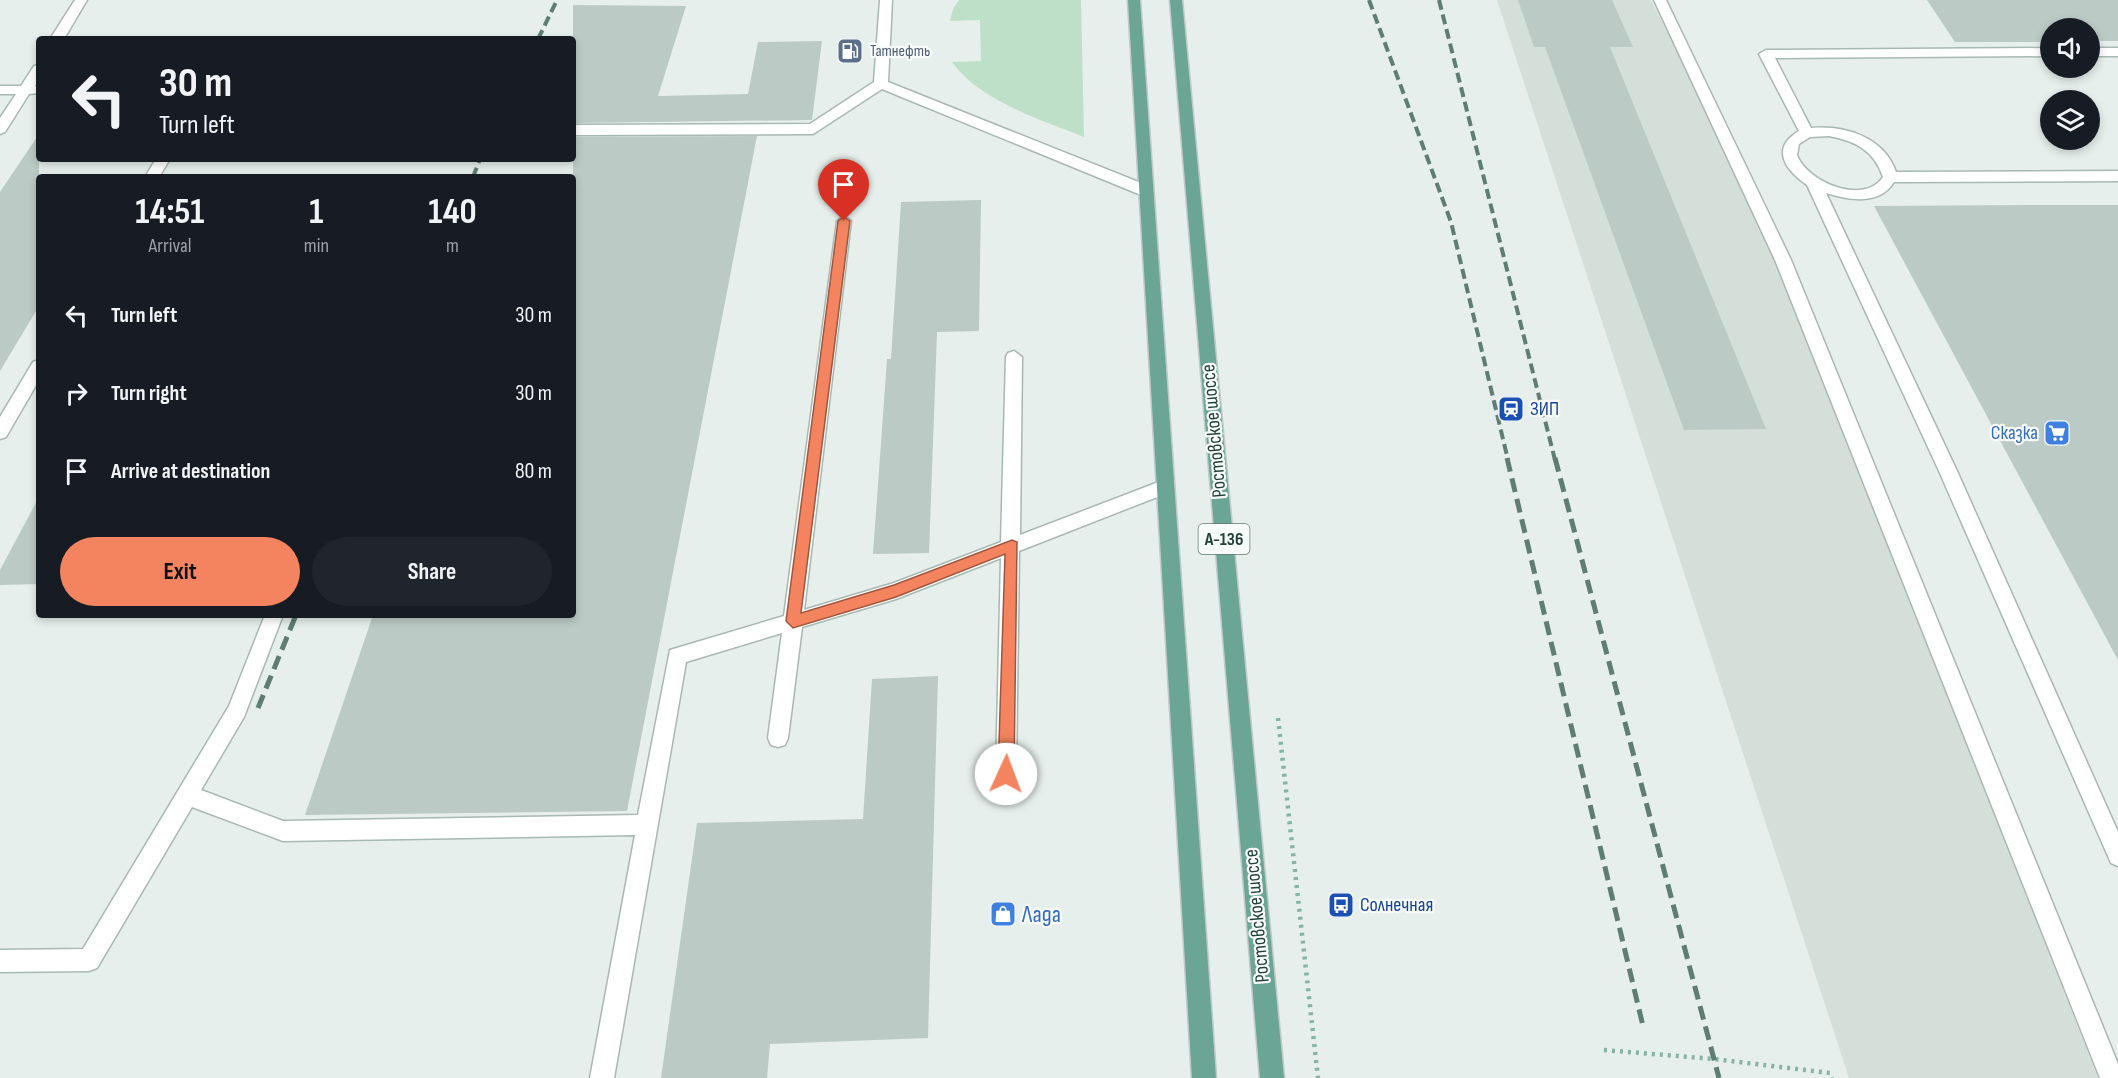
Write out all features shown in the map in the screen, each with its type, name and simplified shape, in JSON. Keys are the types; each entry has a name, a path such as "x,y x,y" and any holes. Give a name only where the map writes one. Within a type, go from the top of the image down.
{"main road":[{"path":"1134,0 1204,1078"},
{"name":"Ростовское шоссе","path":"1176,0 1272,1078"}],"lane":[{"path":"59,36 81,0"},
{"path":"881,84 886,0"},
{"path":"1660,0 1783,260 2112,1078"},
{"path":"1807,133 1766,54 2040,52"},
{"path":"2100,52 2118,52"},
{"path":"576,130 813,129 881,84"},
{"path":"881,84 1146,191"},
{"path":"0,90 33,90"},
{"path":"0,129 33,90"},
{"path":"1829,131 1852,136 1873,147 1887,162 1890,177 1881,189 1862,195 1838,192 1814,184 1797,170 1790,155 1793,141 1807,133 1829,131"},
{"path":"1890,177 2118,176"},
{"path":"1814,184 1948,471 2118,856"},
{"path":"778,738 844,221"},
{"path":"1006,774 1014,357"},
{"path":"0,432 36,371"},
{"path":"602,1078 677,656 896,591 1164,487"},
{"path":"0,961 89,960 237,711 273,618"},
{"path":"187,795 283,831 646,825"}],"path":[{"path":"1604,1050 1714,1059 1830,1073 1832,1078"}],"shaded area":[{"path":"1497,0 1651,0 1750,196 2098,1078 1849,1078"}],"green space":[{"path":"959,0 1081,0 1084,137 1012,108 995,99 964,76 952,62 981,61 980,20 950,21 953,9"}],"building":[{"path":"1518,0 1612,0 1633,47 1610,47 1766,429 1684,430 1545,47 1534,47"},
{"path":"1927,0 2118,0 2118,41 2100,41 2100,18 2040,18 2040,42 1955,42"},
{"path":"573,5 686,6 658,96 748,94 758,42 822,41 812,120 576,123 576,36 573,36"},
{"path":"757,136 627,811 305,815 372,618 576,618 576,174 573,174 573,162 576,162 576,137"},
{"path":"36,138 36,162 39,162 39,174 36,174 36,311 0,371 0,192"},
{"path":"981,200 979,331 937,332 929,553 873,554 887,359 891,359 901,202"},
{"name":"Сказка","path":"2118,205 2118,660 1874,206"},
{"path":"36,503 36,584 0,585 0,570"},
{"path":"938,676 928,1038 770,1044 767,1078 661,1078 697,823 863,819 872,679"}],"railway":[{"path":"539,36 557,0"},
{"path":"1369,0 1451,222 1508,460"},
{"path":"1439,0 1555,460"},
{"path":"474,174 479,162"},
{"path":"1507,458 1643,1026"},
{"path":"1555,458 1719,1078"},
{"path":"258,708 295,618"}],"place":[{"name":"Татнефть","path":"850,51"},
{"name":"ЗИП","path":"1511,409"},
{"name":"Сказка","path":"2057,433"},
{"name":"Солнечная","path":"1341,905"},
{"name":"Лада","path":"1003,914"}],"route":[{"path":"844,221 793,621 896,591 1012,546 1006,774"}]}
